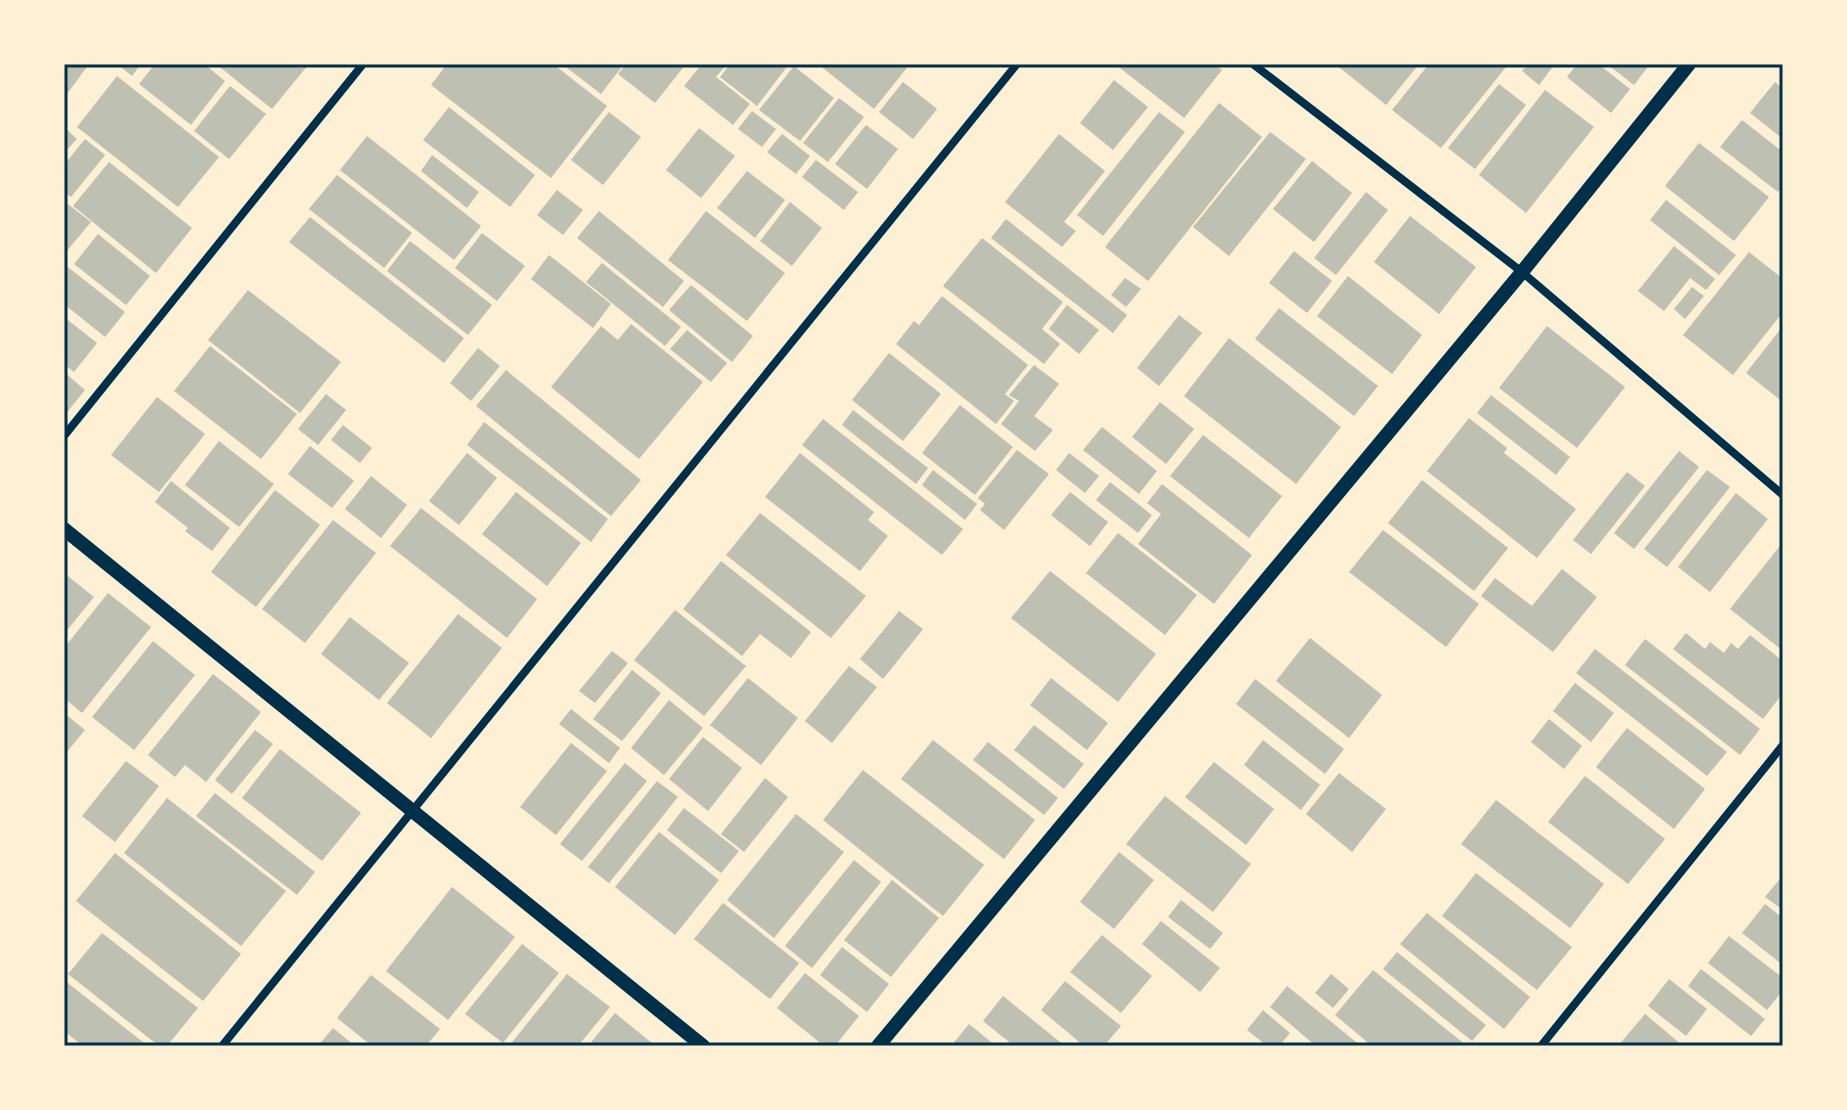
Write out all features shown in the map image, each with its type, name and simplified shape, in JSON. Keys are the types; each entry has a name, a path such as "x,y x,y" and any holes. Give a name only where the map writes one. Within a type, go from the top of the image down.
{"street":[{"path":"64,436 363,64"},
{"path":"222,1046 1017,64"},
{"path":"1253,64 1522,272 1783,495"},
{"path":"878,1046 1522,272 1689,64"},
{"path":"64,529 703,1046"},
{"path":"1541,1046 1783,745"}],"building":[{"path":"64,64 89,64 64,98"},
{"path":"117,64 141,64 132,76"},
{"path":"155,64 204,64 225,81 191,125 139,84"},
{"path":"216,64 309,64 272,109"},
{"path":"447,64 553,64 607,106 551,178 431,85"},
{"path":"562,64 624,64 601,94"},
{"path":"626,64 686,64 655,103 618,74"},
{"path":"702,64 727,64 716,77 750,104 733,125 684,86"},
{"path":"730,64 789,64 757,106 720,77"},
{"path":"818,64 910,64 874,109"},
{"path":"1115,64 1214,64 1222,70 1184,118"},
{"path":"1342,64 1419,64 1386,105 1339,67"},
{"path":"1429,64 1502,64 1506,67 1441,148 1392,110"},
{"path":"1528,64 1555,64 1539,85 1522,71"},
{"path":"1577,64 1598,64 1630,89 1611,113 1567,77"},
{"path":"1607,64 1650,64 1634,85"},
{"path":"794,66 834,98 800,141 759,110"},
{"path":"117,76 219,157 178,207 77,127"},
{"path":"1114,80 1148,107 1113,150 1080,123"},
{"path":"903,82 937,109 913,139 879,112"},
{"path":"1775,82 1783,89 1783,139 1750,113"},
{"path":"1499,84 1526,105 1475,169 1448,148"},
{"path":"230,86 266,114 229,159 194,131"},
{"path":"1545,90 1594,127 1526,213 1479,175"},
{"path":"839,98 864,117 828,162 803,143"},
{"path":"1219,103 1262,137 1148,281 1105,247"},
{"path":"449,107 535,175 510,207 423,140"},
{"path":"752,111 776,129 762,147 738,129"},
{"path":"609,112 641,137 603,185 571,160"},
{"path":"1159,112 1185,132 1103,236 1077,215"},
{"path":"1742,120 1783,152 1783,186 1778,192 1720,147"},
{"path":"866,125 898,149 867,189 835,164"},
{"path":"64,127 77,139 64,153"},
{"path":"699,128 735,156 701,198 666,170"},
{"path":"1270,132 1306,159 1229,256 1193,227"},
{"path":"782,134 810,156 796,174 767,152"},
{"path":"1059,134 1105,171 1064,222 1076,231 1062,247 1005,202"},
{"path":"367,136 481,226 454,260 340,170"},
{"path":"85,139 105,155 71,197 64,192 64,165"},
{"path":"1699,143 1769,197 1734,241 1665,186"},
{"path":"432,155 479,192 467,208 421,171"},
{"path":"816,160 858,192 844,210 802,177"},
{"path":"1312,161 1352,193 1314,242 1273,209"},
{"path":"109,162 192,228 156,273 73,206"},
{"path":"747,171 785,200 755,238 717,208"},
{"path":"337,175 412,233 384,268 309,209"},
{"path":"557,190 583,210 563,235 537,215"},
{"path":"1366,192 1388,210 1336,275 1314,258"},
{"path":"1666,200 1736,255 1719,275 1650,220"},
{"path":"64,201 91,222 66,252 64,250"},
{"path":"790,202 822,228 792,266 760,241"},
{"path":"599,211 684,281 663,307 577,238"},
{"path":"706,211 785,273 747,321 668,260"},
{"path":"1410,216 1476,267 1439,314 1374,262"},
{"path":"310,217 464,338 444,363 289,242"},
{"path":"1006,219 1127,315 1113,333 991,238"},
{"path":"482,233 525,266 497,301 455,268"},
{"path":"98,234 150,276 126,305 74,264"},
{"path":"982,238 1063,302 1042,329 1060,344 1044,364 943,286"},
{"path":"410,241 492,305 468,335 387,271"},
{"path":"1674,246 1715,279 1706,290 1690,278 1664,311 1638,291"},
{"path":"1294,251 1332,281 1307,313 1269,283"},
{"path":"1749,252 1783,279 1783,312 1733,375 1683,335"},
{"path":"549,255 611,304 593,328 531,279"},
{"path":"602,263 681,327 665,346 586,282"},
{"path":"64,264 125,312 105,337 64,304"},
{"path":"1348,276 1422,335 1392,374 1317,316"},
{"path":"1125,278 1141,289 1126,307 1111,295"},
{"path":"691,285 753,336 732,362 669,310"},
{"path":"1692,287 1704,296 1685,319 1674,309"},
{"path":"248,290 341,362 300,413 208,340"},
{"path":"942,296 1028,365 1005,394 1014,401 996,424 896,344 914,321 919,325"},
{"path":"1067,305 1099,330 1079,354 1049,329"},
{"path":"1279,308 1378,386 1354,416 1255,339"},
{"path":"1179,315 1202,333 1159,386 1137,368"},
{"path":"64,317 97,343 74,372 64,364"},
{"path":"631,324 703,382 639,459 551,387 601,326 618,340"},
{"path":"1547,326 1625,387 1577,448 1499,388"},
{"path":"1783,326 1783,402 1746,373"},
{"path":"687,330 727,363 711,382 670,349"},
{"path":"1229,338 1341,427 1296,484 1184,396"},
{"path":"210,346 297,414 261,459 174,391"},
{"path":"478,348 500,366 471,401 450,383"},
{"path":"889,353 941,394 903,441 852,400"},
{"path":"1034,365 1059,384 1034,416 1053,430 1035,451 1001,424 1019,401 1009,395"},
{"path":"506,370 641,480 611,516 476,406"},
{"path":"64,372 85,390 64,416"},
{"path":"326,394 346,410 318,445 298,429"},
{"path":"1491,395 1570,457 1556,475 1477,413"},
{"path":"157,397 205,434 159,492 111,455"},
{"path":"1160,402 1194,429 1166,464 1132,437"},
{"path":"960,405 1013,447 975,495 922,453"},
{"path":"853,410 928,468 916,484 842,425"},
{"path":"1469,418 1507,448 1504,453 1576,509 1537,558 1427,471"},
{"path":"823,419 963,529 942,555 802,445"},
{"path":"484,422 608,519 591,542 467,445"},
{"path":"343,425 372,448 360,463 331,440"},
{"path":"1102,427 1157,471 1139,494 1083,450"},
{"path":"1203,435 1282,496 1249,538 1170,476"},
{"path":"219,441 274,484 239,527 185,485"},
{"path":"310,446 354,481 332,508 288,474"},
{"path":"1017,450 1049,474 1004,530 980,510 985,504 978,498"},
{"path":"1679,451 1699,467 1634,549 1614,533"},
{"path":"467,453 497,478 459,525 429,501"},
{"path":"800,453 874,512 868,520 888,536 860,571 765,497"},
{"path":"1069,453 1099,476 1085,493 1056,470"},
{"path":"933,470 977,504 965,520 922,485"},
{"path":"1707,470 1730,487 1667,567 1644,549"},
{"path":"1627,472 1645,486 1591,554 1573,540"},
{"path":"371,476 407,505 381,538 345,509"},
{"path":"1422,480 1508,548 1474,591 1388,523"},
{"path":"171,481 230,528 212,551 185,531 188,528 155,502"},
{"path":"1110,482 1152,515 1138,533 1096,500"},
{"path":"1162,484 1252,555 1214,604 1138,544 1161,514 1147,503"},
{"path":"275,490 320,525 256,607 211,572"},
{"path":"516,492 581,543 547,586 482,534"},
{"path":"1070,492 1108,522 1090,546 1051,515"},
{"path":"1736,493 1768,519 1710,592 1678,567"},
{"path":"421,508 537,599 507,638 390,546"},
{"path":"760,513 866,596 831,638 726,555"},
{"path":"333,520 376,553 305,643 262,609"},
{"path":"1383,530 1479,604 1446,647 1349,572"},
{"path":"1118,533 1197,595 1165,635 1086,573"},
{"path":"1783,542 1783,651 1730,609"},
{"path":"721,561 811,632 791,658 760,634 742,656 683,609"},
{"path":"1562,569 1597,597 1553,652 1481,596 1495,578 1532,606"},
{"path":"1050,571 1156,654 1118,702 1011,618"},
{"path":"64,573 94,597 64,634"},
{"path":"108,593 151,627 82,713 64,698 64,648"},
{"path":"675,610 746,666 704,716 634,660"},
{"path":"899,611 923,629 883,679 860,659"},
{"path":"458,614 502,648 431,738 387,703"},
{"path":"350,617 409,663 379,700 321,654"},
{"path":"1686,633 1705,649 1710,642 1724,653 1731,643 1738,649 1750,635 1783,661 1783,693 1763,719 1673,649"},
{"path":"1310,638 1382,695 1349,738 1276,681"},
{"path":"1645,639 1760,729 1740,755 1625,665"},
{"path":"153,641 195,675 134,750 92,717"},
{"path":"1595,649 1727,752 1707,776 1576,673"},
{"path":"612,651 628,663 595,703 579,691"},
{"path":"849,666 877,687 832,743 805,721"},
{"path":"632,670 661,693 622,741 593,719"},
{"path":"213,674 261,712 206,782 185,765 175,777 148,755"},
{"path":"748,678 798,718 761,765 710,725"},
{"path":"1051,678 1108,723 1087,750 1030,705"},
{"path":"1255,679 1344,749 1325,774 1236,704"},
{"path":"1575,683 1614,713 1591,742 1553,711"},
{"path":"669,700 703,728 664,775 631,748"},
{"path":"571,709 620,748 609,763 559,724"},
{"path":"64,713 85,730 66,753 64,752"},
{"path":"1549,719 1582,746 1564,769 1531,742"},
{"path":"1034,725 1084,764 1064,789 1014,750"},
{"path":"1627,728 1705,789 1674,829 1596,767"},
{"path":"255,730 273,744 232,794 215,780"},
{"path":"703,737 742,768 708,811 669,779"},
{"path":"933,740 1035,820 1004,859 901,779"},
{"path":"1263,740 1320,785 1301,810 1244,765"},
{"path":"988,742 1058,798 1044,815 973,760"},
{"path":"571,743 607,771 556,835 520,807"},
{"path":"280,749 361,813 322,861 242,798"},
{"path":"126,761 159,786 115,842 82,816"},
{"path":"1214,762 1274,809 1246,845 1185,797"},
{"path":"625,763 647,781 582,861 560,844"},
{"path":"863,770 984,865 943,916 823,820"},
{"path":"1339,773 1386,809 1352,852 1306,814"},
{"path":"1585,776 1665,839 1628,884 1548,822"},
{"path":"765,778 788,797 744,852 721,834"},
{"path":"657,781 678,797 609,883 588,867"},
{"path":"215,793 315,872 297,895 196,816"},
{"path":"1165,796 1251,864 1213,912 1126,844"},
{"path":"167,798 286,891 241,946 124,853"},
{"path":"1496,800 1604,884 1570,928 1461,844"},
{"path":"684,808 739,851 721,873 667,830"},
{"path":"796,814 844,852 774,938 727,900"},
{"path":"659,832 719,880 675,935 615,887"},
{"path":"1119,852 1154,880 1114,929 1080,902"},
{"path":"115,853 241,954 203,1001 76,901"},
{"path":"854,860 881,882 812,968 785,946"},
{"path":"1476,873 1572,947 1537,990 1442,916"},
{"path":"1783,875 1783,910 1765,897"},
{"path":"892,880 939,918 891,977 844,940"},
{"path":"452,887 515,937 448,1020 386,971"},
{"path":"1181,900 1223,933 1210,949 1168,917"},
{"path":"723,903 799,963 770,999 694,939"},
{"path":"1765,904 1783,918 1783,965 1742,933"},
{"path":"1427,913 1530,997 1504,1029 1400,944"},
{"path":"1161,921 1220,968 1200,992 1142,944"},
{"path":"102,933 198,1008 167,1046 159,1046 68,974"},
{"path":"1102,935 1152,976 1121,1013 1070,972"},
{"path":"1729,936 1783,978 1783,990 1767,1010 1708,963"},
{"path":"522,944 559,973 503,1043 465,1014"},
{"path":"842,947 889,984 867,1012 820,975"},
{"path":"1397,952 1486,1025 1472,1041 1383,969"},
{"path":"1701,969 1765,1019 1751,1036 1688,986"},
{"path":"1373,970 1467,1046 1372,1046 1335,1015"},
{"path":"805,973 859,1016 835,1046 824,1046 777,1008"},
{"path":"567,974 610,1007 578,1046 509,1046"},
{"path":"1331,974 1349,989 1333,1008 1315,993"},
{"path":"371,975 440,1029 426,1046 372,1046 337,1018"},
{"path":"1669,979 1707,1009 1686,1036 1648,1006"},
{"path":"64,980 148,1046 83,1046 64,1031"},
{"path":"1065,981 1121,1026 1104,1046 1084,1046 1041,1010"},
{"path":"1287,986 1361,1046 1316,1046 1270,1007"},
{"path":"1003,996 1065,1046 1014,1046 983,1021"},
{"path":"1263,1010 1290,1033 1279,1046 1267,1046 1247,1030"},
{"path":"615,1013 653,1044 652,1046 588,1046"},
{"path":"1645,1014 1683,1046 1618,1046"},
{"path":"969,1024 996,1046 951,1046"},
{"path":"333,1028 355,1046 318,1046"}]}
